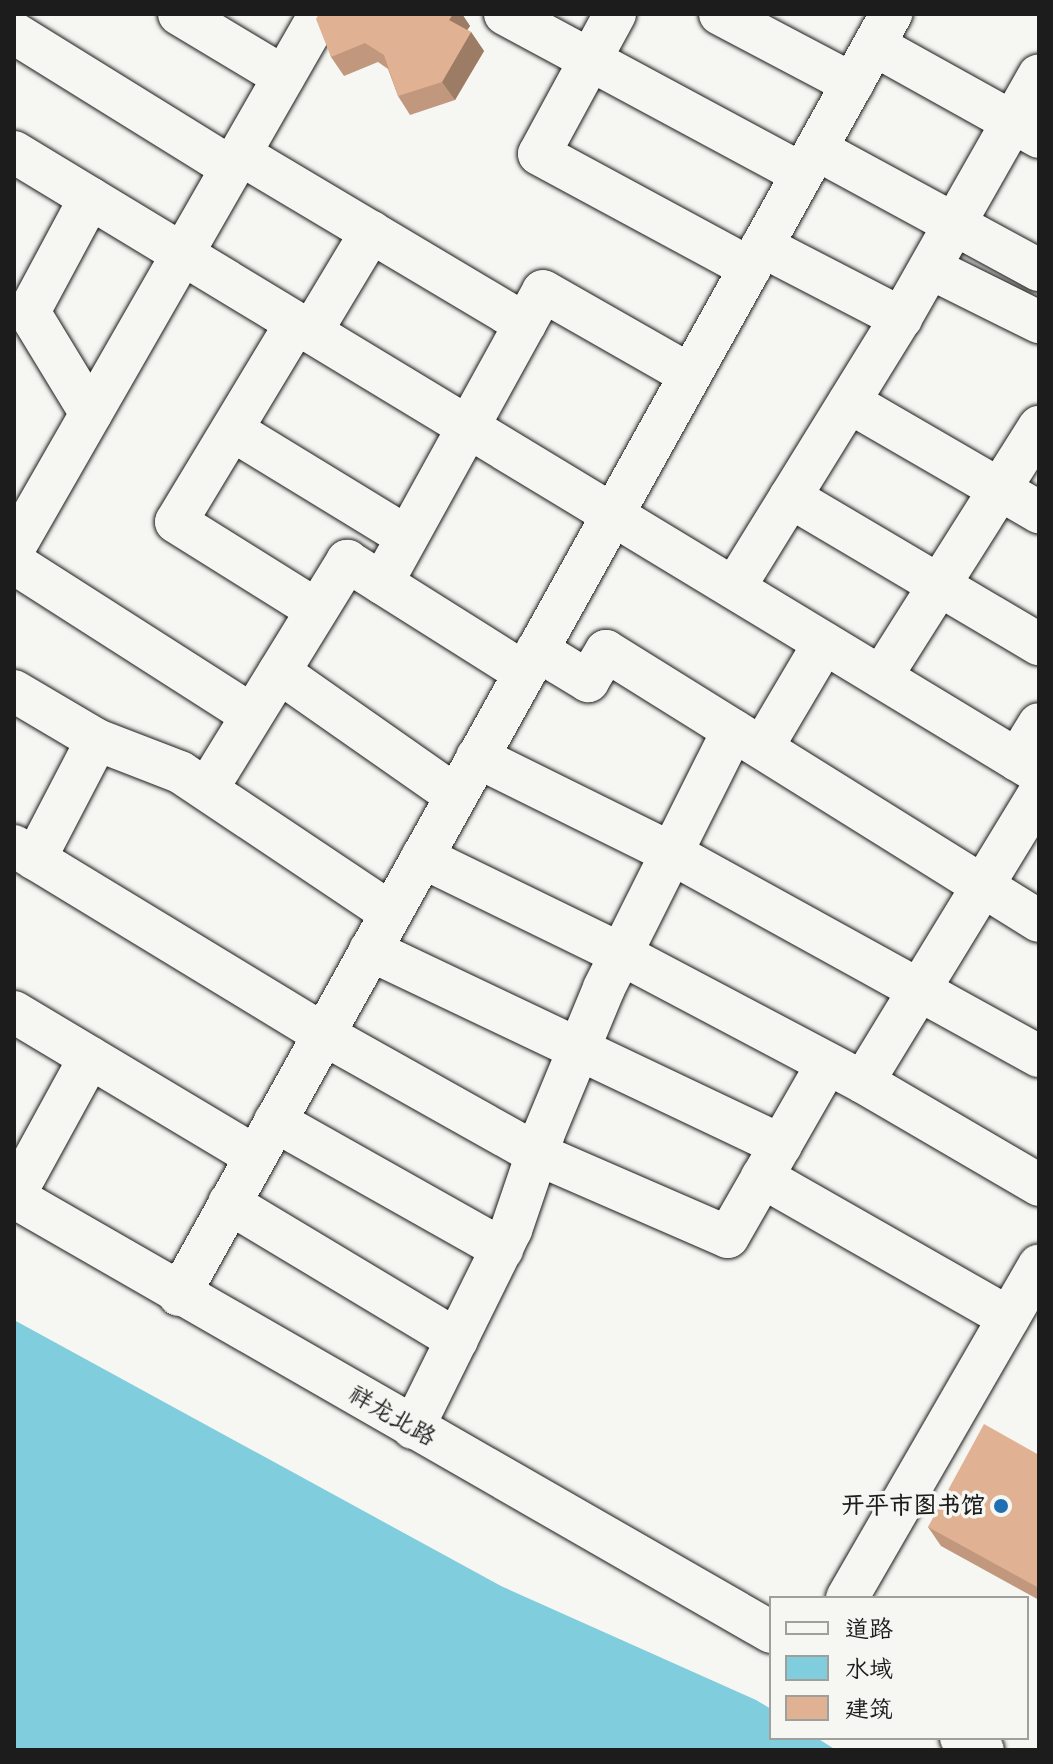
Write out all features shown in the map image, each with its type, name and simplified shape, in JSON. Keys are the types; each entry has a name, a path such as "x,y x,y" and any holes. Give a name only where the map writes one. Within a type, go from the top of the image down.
{"street":[{"path":"179,14 284,77"},
{"path":"19,524 91,414 320,14"},
{"path":"505,14 590,60 809,162 955,225 1039,270"},
{"path":"615,14 539,154 756,257 901,318"},
{"path":"720,14 853,84"},
{"path":"179,1295 883,29 1026,130"},
{"path":"14,33 236,161 371,232 525,324"},
{"path":"734,588 955,225 1026,130 1039,75"},
{"path":"14,152 1028,766 1039,724"},
{"path":"90,198 22,314 91,414"},
{"path":"317,610 176,522 232,430 371,232"},
{"path":"930,268 1039,322"},
{"path":"382,583 543,291 690,375"},
{"path":"849,402 1039,512"},
{"path":"881,677 1039,427"},
{"path":"232,430 407,537"},
{"path":"790,497 1039,644"},
{"path":"207,789 347,561 382,583 531,661 588,681 606,651 1039,921"},
{"path":"14,563 252,715"},
{"path":"413,1428 502,1249 578,1049 671,853 748,739 824,643"},
{"path":"279,672 456,796"},
{"path":"14,691 97,740 180,772 391,913"},
{"path":"97,740 25,852 323,1034 537,1154 728,1237 771,1161 921,988 1039,794"},
{"path":"477,757 671,853 921,988 1039,1056"},
{"path":"422,857 621,954 845,1073 1039,1185"},
{"path":"370,950 578,1049 771,1161 1009,1318"},
{"path":"14,1012 90,1057 502,1249"},
{"path":"14,1196 90,1057"},
{"name":"祥龙北路","path":"14,1196 179,1295 769,1631"},
{"path":"229,1203 457,1340"},
{"path":"848,1596 1039,1266"},
{"path":"965,1740 983,1750"}],"water":[{"path":"14,1320 501,1586 756,1700 769,1708 769,1740 820,1740 836,1750 14,1750"}],"building":[{"path":"319,14 453,14 449,20 471,32 442,82 398,96 384,55 365,43 331,57 316,19"},
{"name":"开平市图书馆","path":"984,1424 1039,1455 1039,1588 928,1527"}],"place":[{"name":"开平市图书馆","path":"1001,1506"}]}
